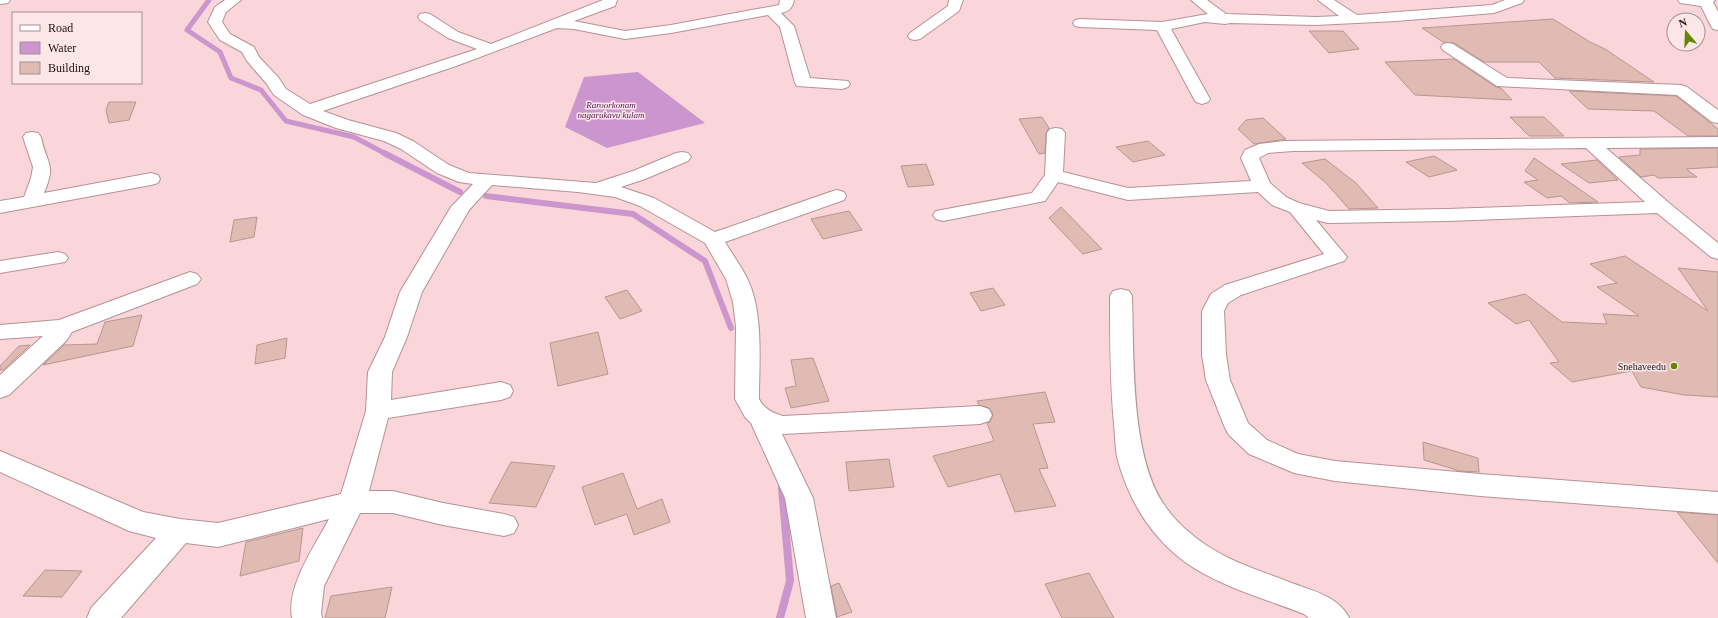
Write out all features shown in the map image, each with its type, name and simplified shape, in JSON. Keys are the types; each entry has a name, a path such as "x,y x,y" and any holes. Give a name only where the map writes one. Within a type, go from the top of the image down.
{"street":[{"path":"234,0 220,10 215,22 225,37 249,50 252,58 272,80 280,92 309,111 342,124 390,137 406,145 443,169 466,178 598,188 618,192 647,202 713,239 737,279 744,302 748,327 747,399 751,409 762,419 799,498 821,618"},
{"path":"309,111 317,107 434,70 555,24 588,9 610,3 610,0"},
{"path":"555,24 574,25 625,35 671,29 771,11 786,6 788,0"},
{"path":"916,36 954,8 956,0"},
{"path":"1198,0 1225,20"},
{"path":"1325,0 1354,19"},
{"path":"1450,0 1467,11"},
{"path":"1080,23 1162,26 1205,18 1225,20 1316,21 1354,19 1494,8 1517,0"},
{"path":"1685,0 1707,1 1718,26"},
{"path":"771,11 787,26 803,83 842,84"},
{"path":"425,17 453,35 489,48"},
{"path":"1162,26 1202,99"},
{"path":"1448,47 1503,83 1681,90 1718,118"},
{"path":"943,215 1038,197 1054,175 1056,133"},
{"path":"31,202 40,183 42,164 34,150 32,137"},
{"path":"1589,142 1662,207 1718,254"},
{"path":"1662,207 1448,215 1328,217 1297,209 1279,202 1262,186 1250,158 1251,154 1255,151 1266,148 1326,145 1718,142"},
{"path":"598,188 639,175 682,157"},
{"path":"1054,175 1128,194 1262,186"},
{"path":"0,207 151,179"},
{"path":"307,618 306,614 309,586 352,502 378,411 380,372 396,337 411,292 461,207 487,180"},
{"path":"713,239 837,196"},
{"path":"1297,209 1337,257 1233,290 1219,299 1213,311 1214,355 1218,380 1238,428 1258,447 1294,463 1335,471 1480,485 1718,503"},
{"path":"0,267 58,258"},
{"path":"0,332 31,329 50,330 63,327 190,279"},
{"path":"1121,296 1123,391 1130,456 1145,496 1154,514 1173,535 1196,554 1226,571 1315,606 1334,618"},
{"path":"0,389 58,336 63,327"},
{"path":"378,411 501,391"},
{"path":"762,419 783,425 980,415"},
{"path":"0,461 139,523 180,531 218,535 352,502 393,502 443,514 504,525"},
{"path":"102,618 180,531"}],"water":[{"name":"Raroorkonam nagarukavu kulam","path":"638,72 705,123 607,148 565,127 584,77"}],"building":[{"path":"1553,19 1590,42 1605,49 1654,82 1555,78 1539,62 1484,62 1454,43 1443,42 1422,28"},
{"path":"1309,31 1343,31 1359,49 1329,53"},
{"path":"1454,59 1496,87 1501,88 1512,100 1415,95 1385,62"},
{"path":"1569,91 1676,96 1718,129 1718,136 1688,136 1654,111 1588,109"},
{"path":"109,102 136,102 129,120 109,123 106,110"},
{"path":"1042,117 1049,128 1046,133 1045,153 1039,154 1019,119"},
{"path":"1510,117 1544,117 1564,136 1529,136"},
{"path":"1263,118 1286,139 1254,144 1238,129 1246,120"},
{"path":"1148,141 1165,155 1133,162 1116,147"},
{"path":"1718,148 1718,167 1686,169 1697,177 1658,178 1654,175 1641,177 1619,157 1640,155 1640,149"},
{"path":"1434,156 1457,170 1429,177 1406,162"},
{"path":"1534,158 1598,202 1570,203 1561,196 1547,198 1524,182 1538,180 1525,171"},
{"path":"1325,159 1356,183 1378,208 1349,209 1326,183 1302,163"},
{"path":"1597,160 1618,180 1589,183 1561,164"},
{"path":"926,164 934,185 908,187 901,166"},
{"path":"1061,207 1102,249 1083,254 1049,218"},
{"path":"849,211 862,230 823,239 811,219"},
{"path":"257,217 254,237 230,242 234,220"},
{"path":"1625,256 1708,311 1678,268 1718,272 1718,397 1684,395 1641,387 1632,371 1572,382 1550,363 1559,362 1529,320 1516,324 1488,303 1525,294 1562,322 1607,324 1603,314 1639,316 1597,287 1617,283 1590,264"},
{"path":"993,288 1005,305 981,311 970,293"},
{"path":"627,290 642,311 620,319 605,297"},
{"path":"142,315 133,346 43,365 64,345 97,344 105,322"},
{"path":"598,332 608,374 558,386 550,343"},
{"path":"287,338 285,358 255,364 257,345"},
{"path":"30,345 3,370 0,370 0,366 19,346"},
{"path":"813,358 829,401 791,408 785,388 796,386 791,360"},
{"path":"1045,392 1055,422 1033,424 1048,468 1039,469 1056,506 1015,512 1000,474 948,487 933,456 994,441 987,423 990,422 993,414 989,408 979,405 977,401"},
{"path":"1423,442 1478,458 1479,472 1460,471 1424,460"},
{"path":"889,459 894,487 849,491 846,462"},
{"path":"511,462 555,466 536,507 489,503"},
{"path":"623,473 637,509 662,499 670,522 634,535 627,514 595,525 582,487"},
{"path":"1677,512 1718,515 1718,563"},
{"path":"303,528 299,561 240,576 246,542"},
{"path":"45,570 82,571 62,597 23,596"},
{"path":"1089,573 1114,618 1062,618 1045,584"},
{"path":"839,583 852,612 837,617 831,586"},
{"path":"392,587 385,618 325,618 331,596"}],"waterway":[{"path":"209,0 187,30 220,52 231,78 261,90 286,121 354,137 386,154"},
{"path":"384,153 460,192"},
{"path":"486,196 633,214 705,261 731,328"},
{"path":"780,618 790,581 782,488"}],"place":[{"name":"Snehaveedu","path":"1674,366"}]}
